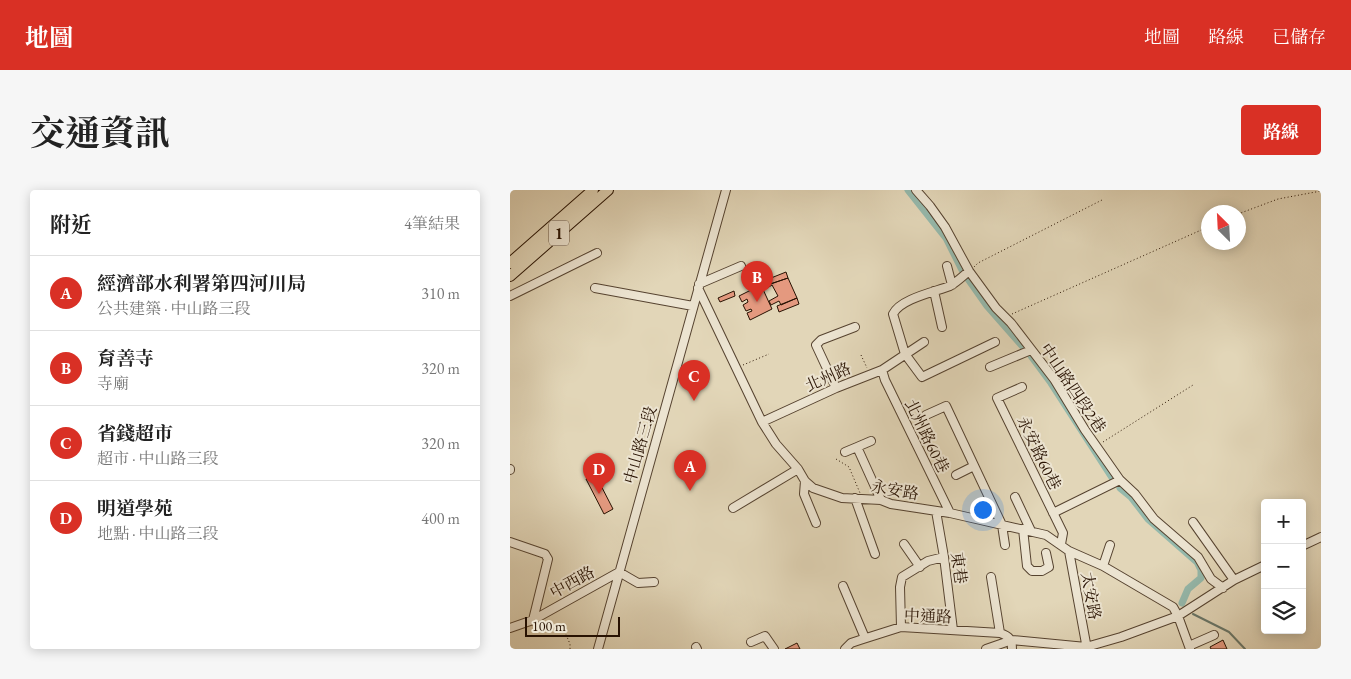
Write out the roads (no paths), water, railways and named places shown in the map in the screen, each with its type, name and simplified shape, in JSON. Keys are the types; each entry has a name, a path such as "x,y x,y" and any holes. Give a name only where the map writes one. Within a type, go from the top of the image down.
{"main road":[{"name":"1","path":"510,263 593,190"},
{"name":"1","path":"510,276 608,190"}],"street":[{"name":"中山路三段","path":"601,647 619,572 726,190"},
{"name":"中山路四段2巷","path":"916,190 930,206 969,271 996,308 1054,379 1120,480 1135,494 1154,519 1198,557 1211,578 1223,588"},
{"path":"510,296 597,253"},
{"path":"741,266 699,286 716,319 735,368 762,422 776,444 798,469 805,481 804,494 816,523"},
{"path":"947,266 952,285"},
{"path":"969,271 952,285 896,308 893,314 905,354 922,377 995,342"},
{"path":"595,288 693,306"},
{"path":"934,291 942,327"},
{"path":"836,388 816,345 821,340 855,327"},
{"name":"北州路","path":"762,422 836,388 882,370 924,342"},
{"path":"990,367 1032,350"},
{"name":"北州路60巷","path":"882,370 885,380 950,513"},
{"name":"永安路60巷","path":"1022,387 997,398 1063,533 1061,544"},
{"path":"926,415 946,406 1002,525 1005,546"},
{"path":"845,452 871,440"},
{"path":"857,447 881,500"},
{"path":"956,475 974,466"},
{"path":"733,508 798,469"},
{"path":"1053,513 1120,480"},
{"name":"永安路","path":"805,481 813,488 842,498 881,500 891,504 936,510 1046,535 1069,551 1103,566 1184,612"},
{"path":"859,498 875,554"},
{"path":"1015,498 1027,530 1027,566 1032,571 1042,571 1049,567 1046,553"},
{"name":"東巷","path":"936,510 953,630"},
{"path":"1193,522 1234,580"},
{"path":"1306,544 1321,537"},
{"path":"510,542 545,554 548,559 533,620"},
{"path":"904,544 920,567"},
{"path":"1103,566 1110,545"},
{"name":"太安路","path":"1069,551 1086,648"},
{"path":"901,627 900,586 902,577 928,561 944,557"},
{"path":"986,649 1012,640 1086,648 1121,637 1184,612 1234,580 1261,567"},
{"path":"619,572 638,582 654,582"},
{"name":"中西路","path":"510,628 533,620 619,572"},
{"path":"991,578 1000,633"},
{"path":"843,586 864,649"},
{"path":"1184,612 1190,648 1214,635"},
{"name":"中通路","path":"845,649 851,643 901,627 1000,633 1012,640"},
{"path":"751,642 764,636 774,649"},
{"path":"1012,640 1012,649"}],"waterway":[{"path":"908,190 946,238 962,270"},
{"path":"968,279 987,306 1024,348"},
{"path":"1031,356 1051,383 1113,479"},
{"path":"1120,488 1131,497 1148,519 1197,562 1201,570 1201,578 1188,589 1182,603"},
{"path":"1193,614 1229,632 1245,649"}],"place":[{"name":"育善寺","path":"757,302"},
{"name":"省錢超市","path":"694,401"},
{"name":"經濟部水利署第四河川局","path":"690,491"},
{"name":"明道學苑","path":"599,494"}]}
